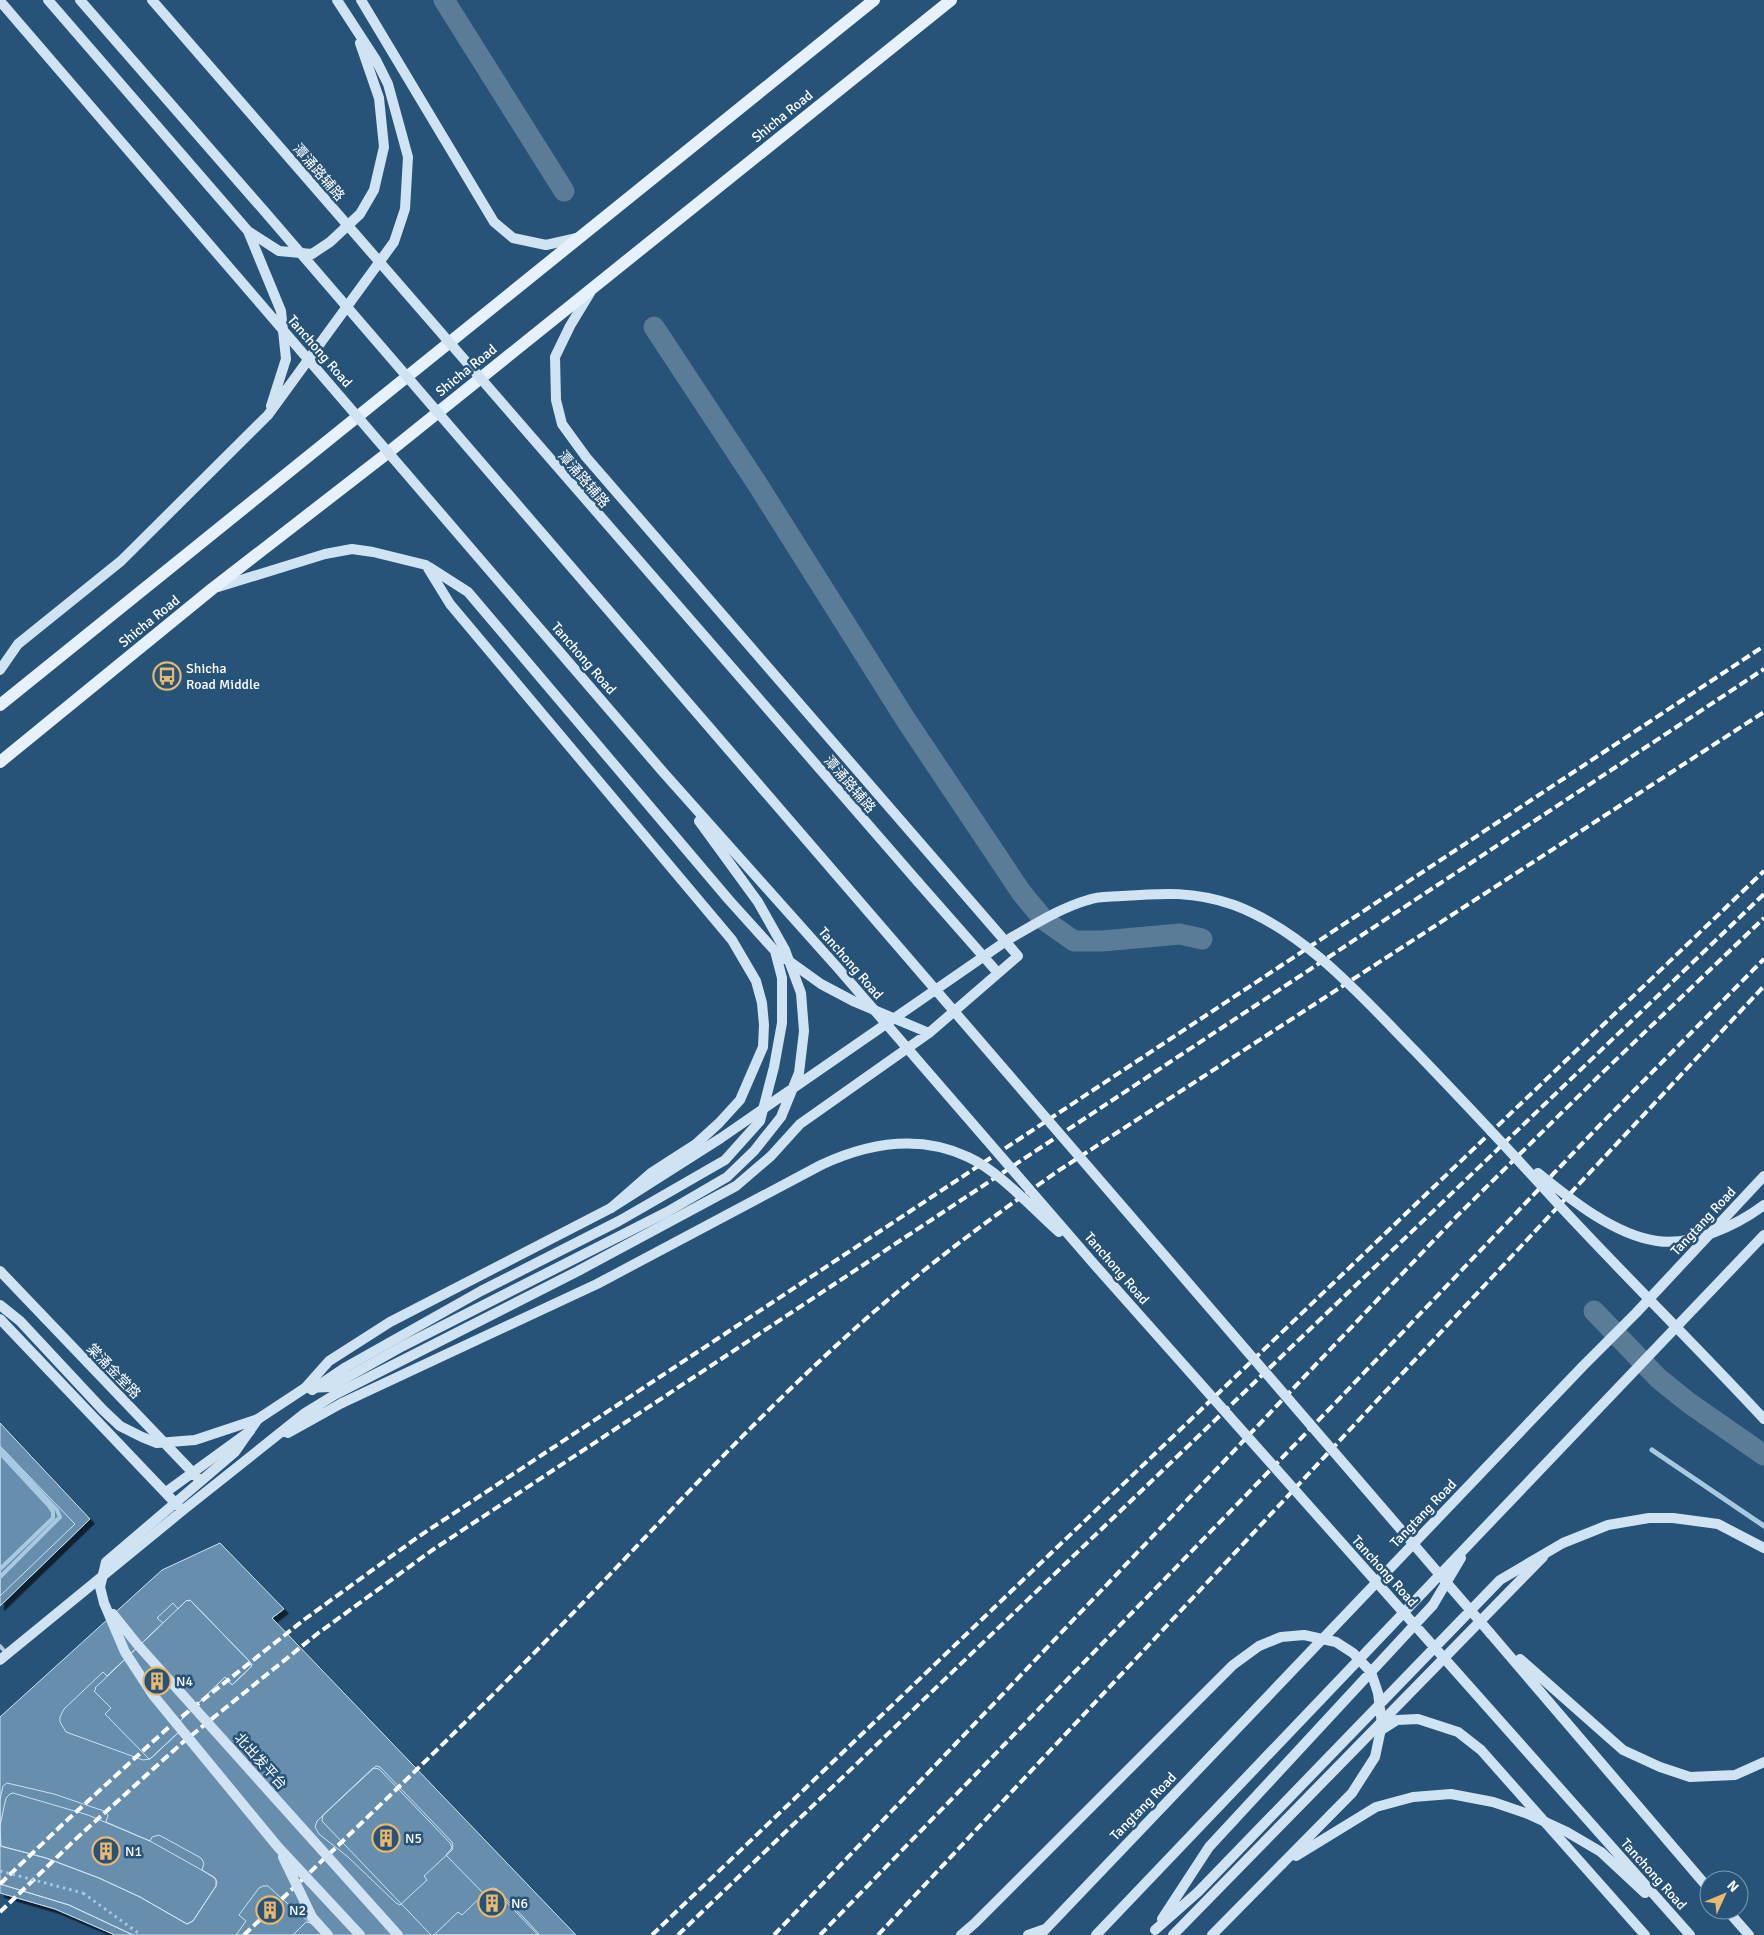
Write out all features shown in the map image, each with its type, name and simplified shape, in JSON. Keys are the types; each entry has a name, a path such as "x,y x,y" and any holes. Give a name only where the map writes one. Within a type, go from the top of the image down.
{"main road":[{"path":"48,0 248,231 279,250 312,254 330,242 360,214 374,190 384,147 379,98 355,28"},
{"path":"80,0 1699,1877"},
{"name":"潭涌路辅路","path":"152,0 998,973"},
{"path":"0,670 18,644 121,560 268,415 394,242 405,209 408,158 388,84 376,60 337,0"},
{"path":"361,0 494,222 513,238 546,245 580,238"},
{"name":"Shicha Road","path":"0,705 874,0"},
{"name":"Shicha Road","path":"0,762 212,589 385,455 951,0"},
{"name":"Tanchong Road","path":"0,1 664,772 837,967 1094,1264 1689,1934"},
{"path":"248,231 281,311 286,359 268,415"},
{"path":"2,1653 305,1413 336,1394 578,1271 736,1186 771,1156 800,1124 929,1033 1018,956 586,457 562,424 556,400 555,357 570,326 593,288"},
{"path":"212,589 325,554 352,549 373,552 426,565 468,592 722,892 775,951 821,984 855,1002 929,1033"},
{"path":"426,565 450,604 732,940 756,981 762,1003 763,1047 740,1100 719,1124 696,1144 651,1173 612,1208"},
{"path":"305,1388 330,1387 403,1346 667,1212 727,1177 754,1151 781,1117 800,1073 804,1031 801,993 785,950 758,902 664,772"},
{"path":"0,1304 20,1321 120,1426 142,1437 157,1443 186,1441 258,1419 305,1388 329,1361 390,1322 612,1208 721,1138 1009,939 1089,899 1151,894 1190,894 1232,905 1270,921 1296,939 1361,995 1512,1152 1617,1267 1701,1351 1764,1419"},
{"path":"166,1492 193,1474 233,1442 346,1367 481,1291 619,1221 725,1160 760,1121 774,1067 782,1023 782,978 775,951"},
{"path":"263,1447 342,1403 597,1284 821,1165 869,1146 904,1143 942,1146 969,1157 1009,1187 1094,1264"},
{"path":"1512,1152 1554,1186 1606,1222 1630,1234 1657,1241 1704,1236 1735,1224 1764,1206"},
{"name":"Tangtang Road","path":"1043,1932 1764,1176"},
{"path":"1096,1935 1764,1235"},
{"name":"棠涌金堂路","path":"0,1271 209,1490"},
{"path":"0,1319 182,1511"},
{"path":"258,1419 235,1452 106,1562 100,1587 104,1603 125,1652 153,1695 278,1847 360,1935"},
{"path":"1153,1933 1198,1892 1500,1580 1563,1543 1608,1525 1649,1518 1673,1518 1718,1524 1764,1548"},
{"path":"1153,1933 1210,1847 1433,1605 1471,1542"},
{"path":"1174,1935 1547,1553"},
{"name":"北出发平台","path":"104,1603 137,1644 398,1935"},
{"path":"1490,1633 1623,1750 1660,1767 1690,1777 1735,1774 1764,1762"},
{"path":"961,1935 1233,1665 1259,1646 1281,1637 1304,1635 1336,1642 1353,1652 1371,1672 1378,1692 1382,1724 1375,1756 1352,1793 1212,1935"},
{"path":"1343,1762 1375,1733 1397,1720 1418,1719 1458,1732 1481,1750 1645,1935"},
{"path":"1282,1864 1376,1807 1413,1797 1451,1794 1493,1802 1528,1814 1567,1832 1601,1852 1689,1934"},
{"path":"278,1847 312,1917 328,1935"},
{"path":"1736,1920 1749,1935"},
{"path":"1028,1935 1043,1932"}],"street":[{"path":"1652,1450 1764,1526"}],"lane":[{"path":"0,1448 57,1510 60,1517 0,1577"},
{"path":"0,1452 49,1506 53,1518 0,1568"}],"path":[{"path":"0,1871 82,1893 141,1935"}],"building":[{"path":"0,1423 90,1519 0,1606"},
{"path":"0,1446 75,1524 0,1596"},
{"path":"220,1543 284,1609 272,1618 576,1935 133,1935 69,1905 0,1884 0,1717 162,1570"},
{"name":"N4","path":"187,1600 190,1600 252,1664 251,1667 232,1685 225,1677 174,1727 179,1732 150,1759 143,1760 66,1732 60,1722 64,1709 103,1672 107,1676 163,1623 157,1618 173,1603 178,1609"},
{"name":"N4","path":"187,1600 190,1600 252,1664 232,1685 225,1677 174,1727 179,1732 149,1759 105,1714 111,1708 94,1691"},
{"name":"N5","path":"376,1766 380,1767 452,1842 453,1846 452,1850 424,1876 427,1880 400,1905 348,1857 319,1834 315,1827 317,1821"},
{"name":"N5","path":"373,1768 379,1769 450,1843 452,1848 446,1855 484,1894 490,1889 496,1891 538,1935 431,1935 322,1821 323,1815"},
{"name":"N1","path":"7,1783 54,1794 104,1811 108,1815 106,1822 150,1841 152,1837 159,1835 201,1858 204,1863 202,1870 216,1879 216,1886 193,1921 187,1924 140,1897 99,1878 46,1858 0,1846 0,1800 3,1786"},
{"name":"N1","path":"13,1793 88,1815 150,1841 214,1877 217,1882 216,1886 193,1921 187,1924 140,1897 99,1878 46,1858 1,1846 0,1826 6,1798"},
{"path":"0,1884 69,1905 133,1935 115,1935 55,1909 0,1893"},
{"name":"N2","path":"268,1886 324,1935 236,1935 246,1921 239,1915 259,1888"},
{"name":"N6","path":"489,1889 497,1889 540,1935 434,1935 458,1912 462,1915"},
{"path":"306,1922 311,1923 324,1935 293,1935"}],"waterway":[{"path":"444,0 564,191"},
{"path":"654,327 758,485 906,720 1021,892 1044,920 1074,941 1102,941 1180,934 1202,939"},
{"path":"1594,1311 1658,1378 1689,1403 1764,1455"}],"railway":[{"path":"0,1884 170,1726 305,1619 418,1537 1764,646"},
{"path":"0,1912 79,1836 182,1743 317,1634 431,1551 1764,669"},
{"path":"244,1935 394,1792 505,1682 788,1391 880,1306 997,1214 1058,1171 1764,712"},
{"path":"652,1935 1764,871"},
{"path":"678,1935 1764,894"},
{"path":"774,1935 1458,1215 1599,1076 1764,918"},
{"path":"820,1935 1340,1398 1598,1127 1764,959"},
{"path":"878,1935 1764,986"}],"place":[{"name":"Shicha Road Middle","path":"167,676"},
{"name":"N4","path":"157,1681"},
{"name":"N5","path":"386,1838"},
{"name":"N1","path":"106,1851"},
{"name":"N6","path":"492,1903"},
{"name":"N2","path":"270,1910"}]}
